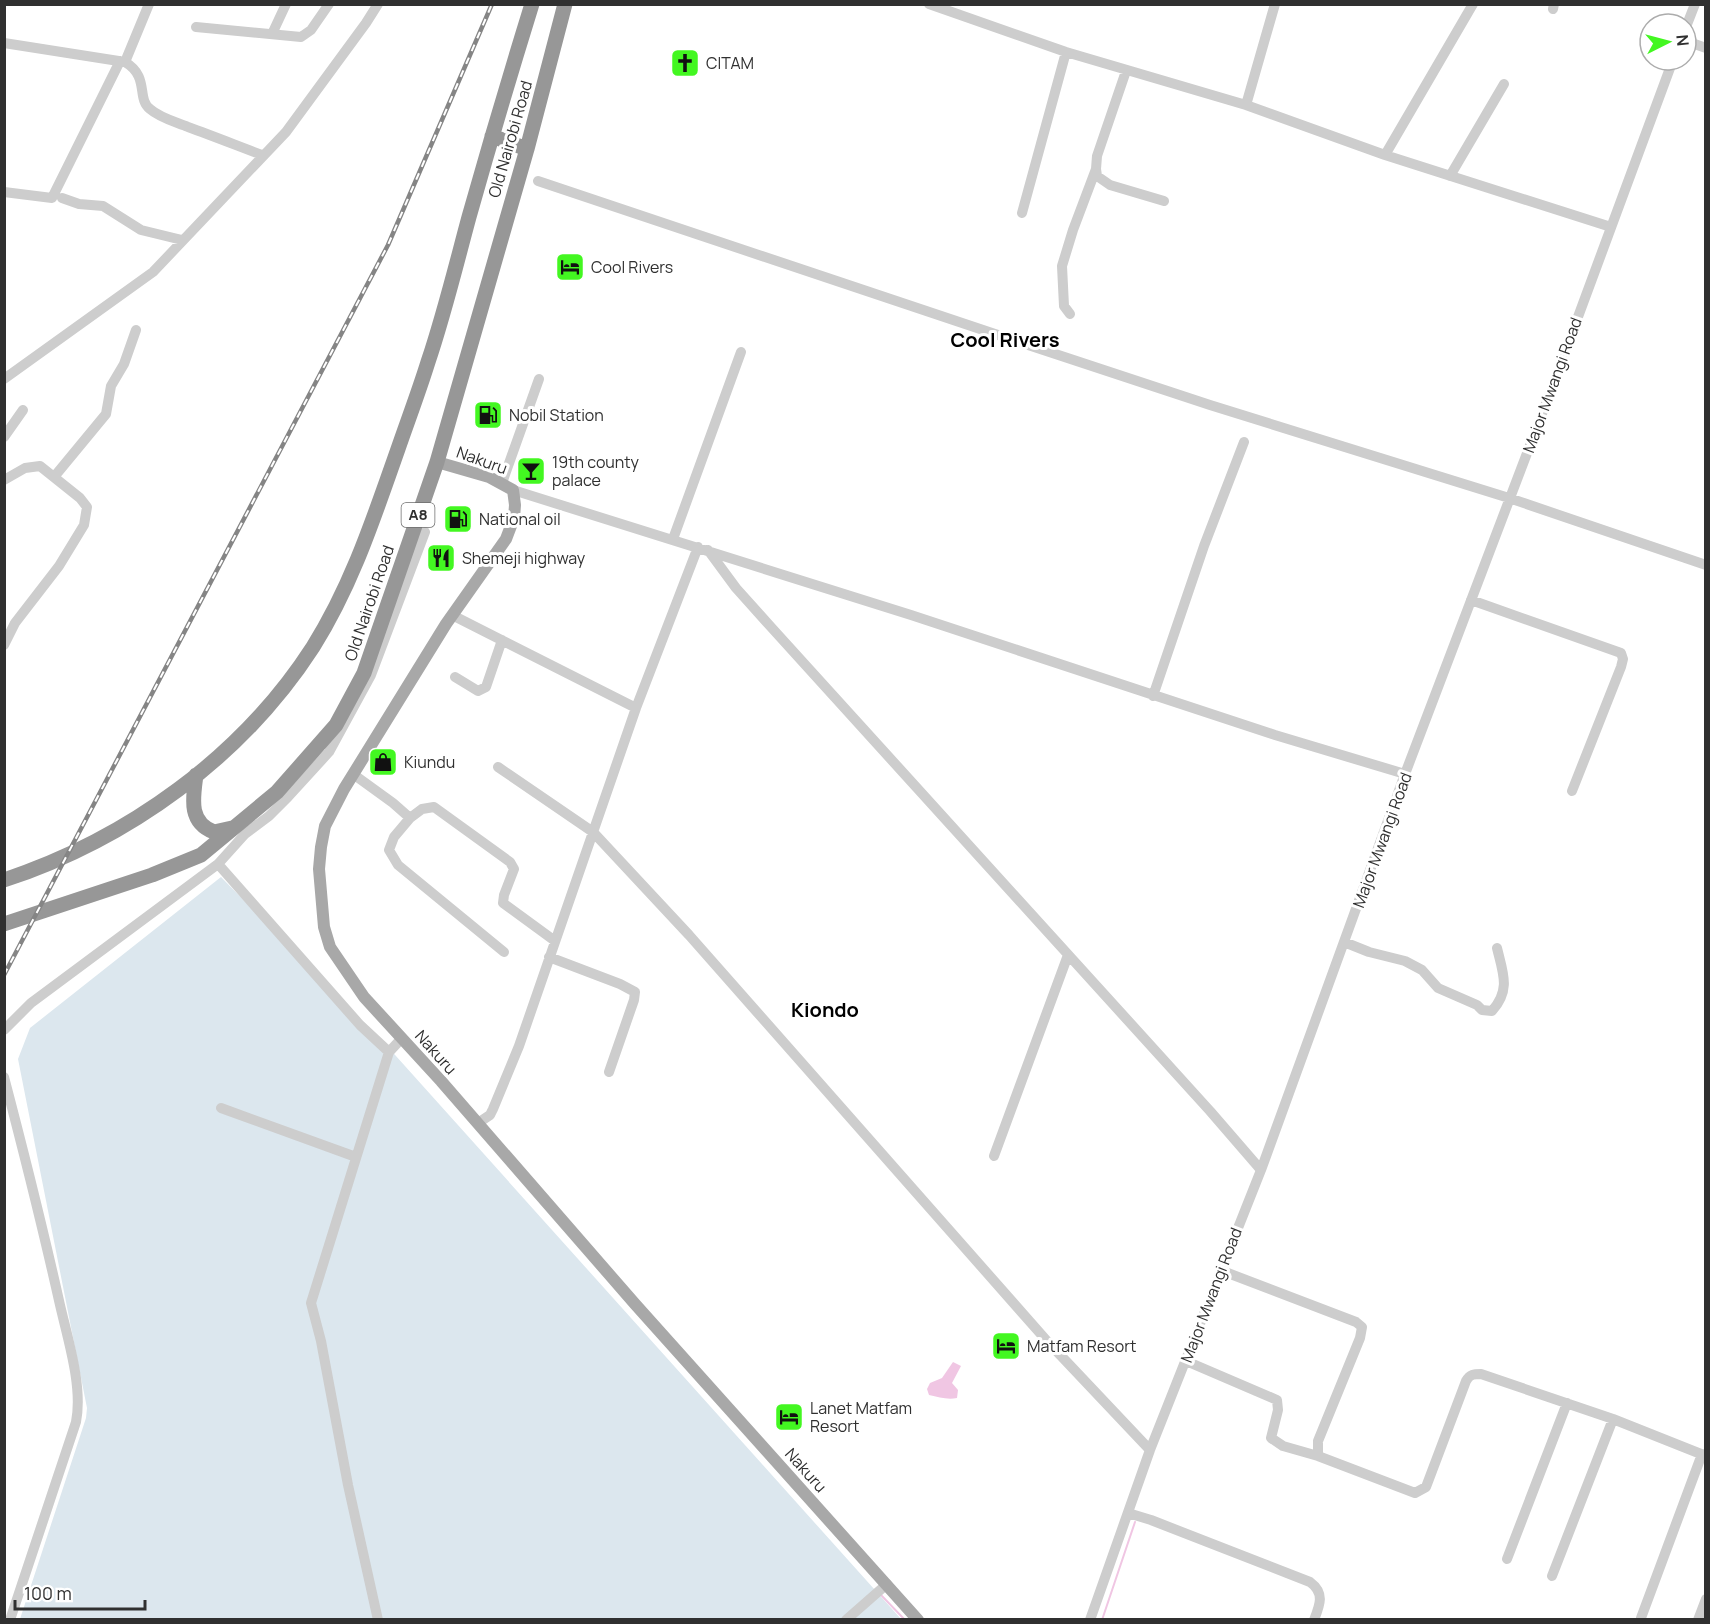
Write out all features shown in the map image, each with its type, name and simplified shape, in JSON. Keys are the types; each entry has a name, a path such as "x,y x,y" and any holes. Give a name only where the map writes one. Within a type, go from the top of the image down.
{"highway":[{"name":"Old Nairobi Road","path":"4,880 39,869 106,837 164,800 196,775 247,729 287,682 325,627 364,546 429,361 492,136 532,4"},
{"name":"Old Nairobi Road","path":"12,922 152,875 201,855 270,798 336,725 364,673 437,462 566,4"},
{"path":"492,136 527,149"},
{"path":"196,775 193,811 199,823 214,832 232,828"}],"main road":[{"name":"Nakuru","path":"437,462 489,477 513,490 514,518 506,539 454,616 446,624 353,774 325,826 320,869 324,927 330,947 364,997 918,1620"}],"street":[{"path":"4,192 52,198 123,62 149,4"},
{"path":"272,34 286,4"},
{"path":"196,27 301,37 311,30 329,4"},
{"path":"4,379 153,272 170,256 182,240 286,132 378,4"},
{"path":"929,4 1066,52 1246,105 1385,155 1611,227"},
{"path":"1246,105 1275,4"},
{"path":"1385,155 1473,4"},
{"path":"4,43 123,62 136,69 143,85 144,100 148,108 163,117 262,155"},
{"path":"1022,213 1066,52"},
{"path":"1126,70 1097,156 1097,176 1110,185 1164,201"},
{"name":"Major Mwangi Road","path":"1090,1620 1150,1450 1261,1170 1406,774 1669,72"},
{"path":"1450,176 1504,84"},
{"path":"1070,314 1064,306 1062,266 1096,169"},
{"path":"538,181 1012,340 1210,405 1509,498 1706,565"},
{"path":"62,198 79,204 103,206 141,230 182,240"},
{"path":"54,477 106,414 111,386 124,364 136,330"},
{"path":"673,539 741,352"},
{"path":"502,483 539,379"},
{"path":"4,437 22,410"},
{"path":"1153,696 1204,546 1244,442"},
{"path":"4,645 15,623 59,566 84,525 87,507 80,498 40,466 25,468 5,478"},
{"path":"513,490 961,631 1275,735 1406,774"},
{"path":"4,1030 32,1003 218,864 245,834 288,797 328,752 371,675 425,532"},
{"path":"478,1123 490,1115 519,1046 636,708 703,549"},
{"path":"703,549 1261,1170"},
{"path":"1471,600 1621,653 1623,659 1621,667 1572,791"},
{"path":"454,616 636,708"},
{"path":"455,677 478,691 486,687 502,640"},
{"path":"498,767 593,832 689,935 1047,1341 1150,1450"},
{"path":"353,774 410,818"},
{"path":"504,952 398,865 389,850 394,837 410,818 422,809 434,807 510,862 514,869 503,903 555,941"},
{"path":"218,864 360,1024 388,1052"},
{"path":"1344,942 1369,952 1405,961 1422,970 1438,988 1478,1005 1482,1010 1492,1011 1501,1001 1505,987 1497,948"},
{"path":"994,1155 1068,955"},
{"path":"549,957 620,984 634,992 634,1000 609,1072"},
{"path":"378,1620 348,1485 321,1341 310,1303 388,1052 402,1038"},
{"path":"4,1077 62,1315 78,1408 76,1422 10,1620"},
{"path":"220,1108 356,1156"},
{"path":"1220,1270 1356,1322 1362,1327 1360,1338 1318,1441 1318,1456"},
{"path":"1186,1361 1277,1400 1278,1410 1271,1437 1283,1446 1318,1456 1415,1493 1426,1487 1469,1376 1474,1374 1481,1374 1567,1403 1704,1455 1641,1618"},
{"path":"1507,1559 1567,1403"},
{"path":"1552,1576 1612,1419"},
{"path":"1128,1513 1310,1582 1320,1594 1320,1603 1314,1620"},
{"path":"846,1620 887,1584"},
{"path":"1698,1620 1706,1599"}],"shaded area":[{"path":"221,877 387,1046 901,1619 20,1619 86,1418 87,1408 18,1059 30,1028"},
{"path":"953,1362 961,1366 952,1383 958,1390 957,1398 929,1395 927,1389 930,1383 942,1378"}],"waterway":[{"path":"1102,1620 1135,1522"},
{"path":"881,1595 905,1620"}],"railway":[{"path":"4,975 388,245 492,4"}],"place":[{"name":"CITAM","path":"685,63"},
{"name":"Cool Rivers","path":"570,267"},
{"name":"Nobil Station","path":"488,415"},
{"name":"19th county palace","path":"531,471"},
{"name":"National oil","path":"458,519"},
{"name":"Shemeji highway","path":"441,558"},
{"name":"Kiundu","path":"383,762"},
{"name":"Matfam Resort","path":"1006,1346"},
{"name":"Lanet Matfam Resort","path":"789,1417"}],"district":[{"name":"Cool Rivers","path":"1005,340"},
{"name":"Kiondo","path":"825,1010"}]}
